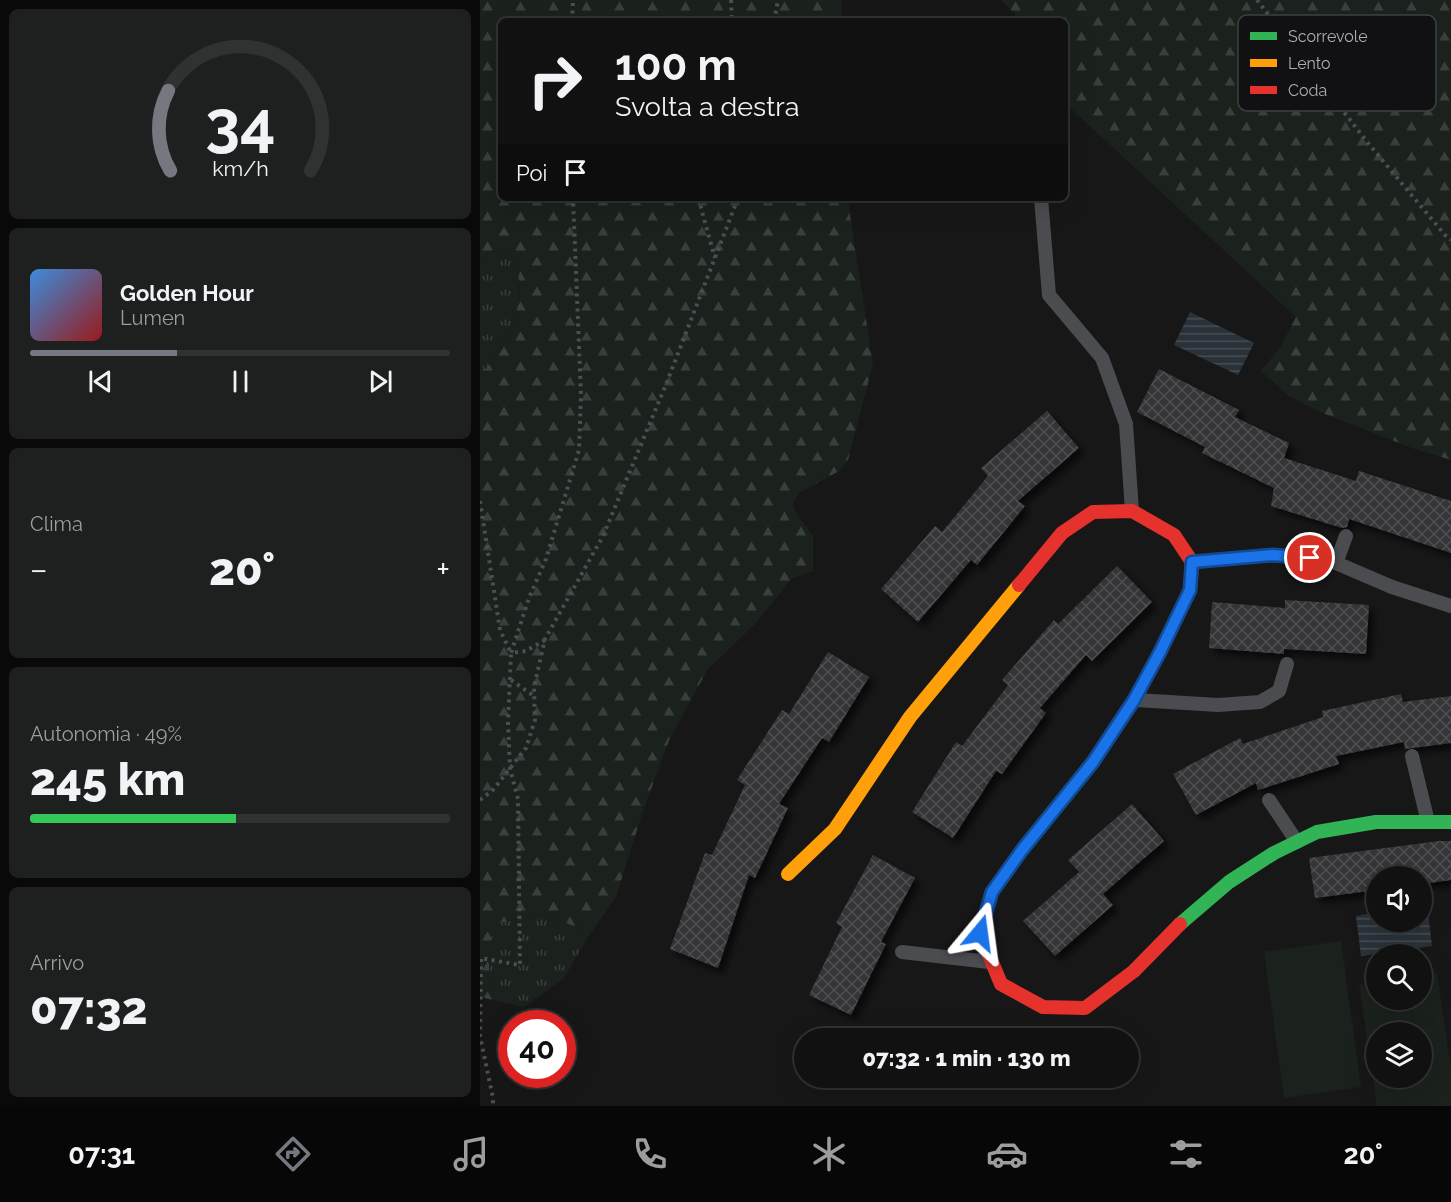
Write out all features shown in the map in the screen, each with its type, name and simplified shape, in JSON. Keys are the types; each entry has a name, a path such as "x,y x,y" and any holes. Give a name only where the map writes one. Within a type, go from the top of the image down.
{"street":[{"path":"788,874 835,829 910,717 1062,533 1093,512 1132,511 1174,535 1192,562 1190,590 1134,700 1093,762 1022,850 992,892 980,933 1001,984 1043,1007 1085,1008 1134,971 1180,924 1229,882 1274,853 1317,832 1376,822 1451,822"}],"lane":[{"path":"1041,201 1049,295 1102,358 1126,424 1132,511"},
{"path":"1336,563 1346,536"},
{"path":"1192,562 1273,555 1329,560 1392,587 1451,606"},
{"path":"1134,700 1218,705 1260,702 1279,691 1287,664"},
{"path":"1412,756 1428,822"},
{"path":"1269,800 1297,842"},
{"path":"902,952 992,962"}],"path":[{"path":"572,18 573,0"},
{"path":"731,0 732,18"},
{"path":"775,18 778,0"},
{"path":"1257,0 1269,15"},
{"path":"1343,111 1451,240"},
{"path":"493,1106 480,1036 481,959 520,965 518,799 510,769 508,723 511,653 528,598 546,559 579,450 581,395 573,201"},
{"path":"701,201 716,258"},
{"path":"480,800 493,790 526,748 535,720 534,687 545,639 603,536 667,382 737,201"},
{"path":"480,501 500,630 511,653"},
{"path":"511,653 526,651 545,639"},
{"path":"510,679 534,696"}],"green space":[{"path":"480,0 841,0 842,18 498,18 498,201 849,201 873,364 848,460 839,471 799,493 793,503 796,513 813,536 813,571 792,578 756,623 708,669 670,738 643,811 616,897 590,934 562,921 538,914 500,923 489,941 489,979 494,1000 480,997 480,366 486,369 509,330 516,314 519,289 517,261 503,250 483,253 480,260"},
{"path":"1001,0 1451,0 1451,460 1412,448 1320,412 1289,396 1261,371 1281,346 1296,317 1068,106 1068,18 1016,18"},
{"path":"503,250 517,261 519,304 509,330 486,369 480,366 480,260 483,253"},
{"path":"538,914 562,921 590,934 564,978 524,1007 494,1000 489,979 489,940 500,923"},
{"path":"1341,941 1361,1087 1284,1098 1264,952"},
{"path":"1437,973 1451,1068 1451,1106 1377,1106 1374,1088 1432,1088 1432,1022 1366,1022 1366,1031 1359,984 1366,983 1366,1010 1432,1010 1432,974"}],"shaded area":[{"path":"1190,312 1254,343 1238,375 1174,345"},
{"path":"1366,914 1366,932 1430,932 1432,944 1366,944 1366,955 1361,956 1356,916"}],"building":[{"path":"1159,369 1239,410 1235,417 1289,443 1284,458 1356,481 1359,471 1451,501 1451,553 1349,519 1347,527 1342,528 1271,506 1274,488 1202,453 1205,447 1137,412"},
{"path":"1047,411 1079,448 1018,501 1025,506 977,565 971,560 918,622 881,589 935,526 942,532 988,476 981,468"},
{"path":"1117,566 1152,602 1092,661 1086,655 1040,708 1046,713 1002,774 996,771 953,838 912,812 956,742 962,746 1008,685 1002,680 1054,620 1058,624"},
{"path":"1285,600 1369,605 1366,654 1284,649 1284,654 1209,648 1212,602 1285,608"},
{"path":"828,652 869,677 829,742 822,738 779,804 788,808 755,878 749,875 718,968 670,949 705,853 712,855 745,785 737,780 782,710 789,714"},
{"path":"1401,694 1403,702 1451,696 1451,743 1405,749 1404,742 1336,756 1339,764 1258,790 1256,783 1196,815 1173,774 1240,738 1243,744 1323,717 1322,711"},
{"path":"1132,804 1164,841 1103,894 1113,905 1055,956 1023,921 1079,872 1068,860"},
{"path":"1451,841 1451,880 1432,883 1432,866 1366,866 1366,891 1315,898 1309,858"},
{"path":"873,855 915,878 881,942 886,944 851,1015 809,995 842,927 836,923"}],"traffic: fast":[{"path":"981,929 992,892 1022,850 1093,762 1120,721"},
{"path":"1180,924 1229,882 1274,853 1317,832 1376,822 1451,822"}],"traffic: slow":[{"path":"788,874 835,829 910,717 1019,585"}],"traffic: jam":[{"path":"1019,585 1062,533 1093,512 1132,511 1174,535 1192,562 1190,590 1160,652 1120,721"},
{"path":"981,929 980,933 1001,984 1043,1007 1085,1008 1134,971 1180,924"}],"route":[{"path":"980,933 992,892 1022,850 1093,762 1134,700 1190,590 1192,562 1273,555 1310,558"}]}
